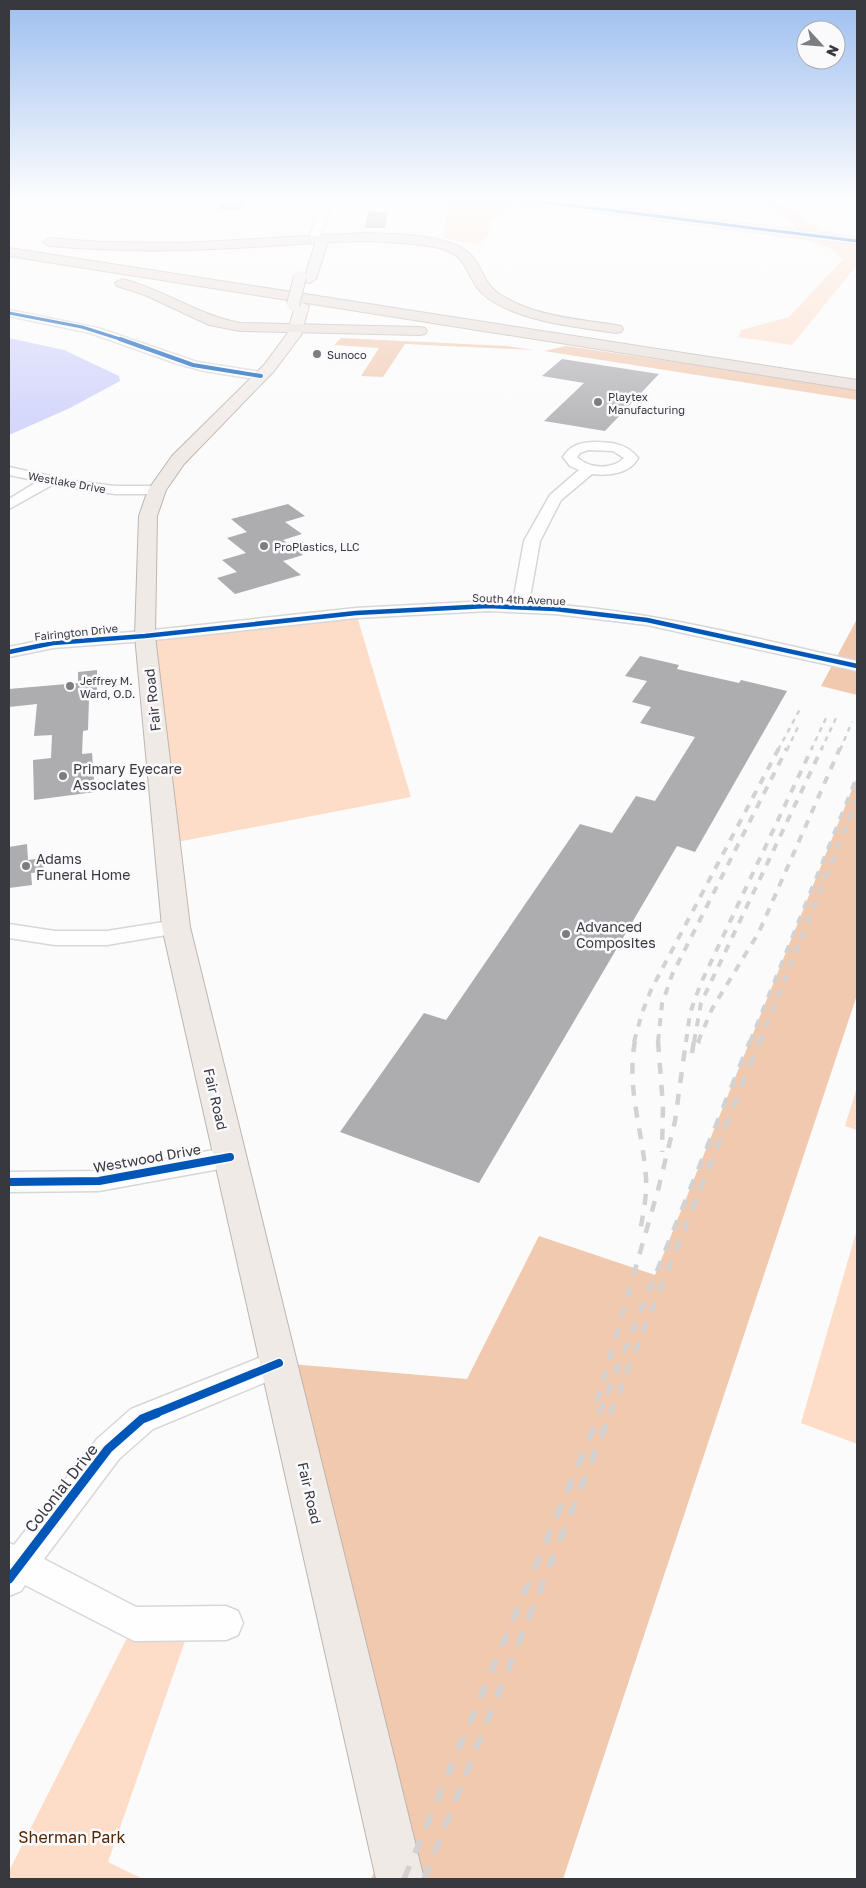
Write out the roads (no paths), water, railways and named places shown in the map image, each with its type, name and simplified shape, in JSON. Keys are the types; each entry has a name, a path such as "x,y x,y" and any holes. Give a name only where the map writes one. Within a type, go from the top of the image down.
{"highway":[{"path":"130,286 150,292 214,322 287,336 455,332 583,345 740,367"},
{"path":"217,286 857,385"},
{"path":"297,286 756,355"},
{"path":"484,286 492,295 507,304 528,311 631,332"},
{"path":"785,360 857,371"}],"main road":[{"name":"Fair Road","path":"303,286 287,336 261,376 178,460 156,490 148,516 145,636 176,927 400,1879"}],"street":[{"path":"9,313 105,333 170,358 203,368 261,376"},
{"path":"520,607 532,541 555,498 589,469"},
{"name":"Westlake Drive","path":"9,471 50,480 115,490 156,490"},
{"path":"9,505 50,480"},
{"name":"South 4th Avenue","path":"145,636 394,610 488,606 520,607 647,620 857,666"},
{"name":"Fairington Drive","path":"9,652 53,643 145,636"},
{"path":"9,931 55,938 107,938 176,927"},
{"name":"Westwood Drive","path":"9,1182 99,1181 230,1157"},
{"name":"Colonial Drive","path":"12,1568 108,1450 142,1419 280,1363"},
{"path":"12,1568 134,1624 226,1623"}],"water":[{"path":"9,338 64,350 119,376 120,381 70,408 9,435"}],"railway":[{"path":"778,750 800,709"},
{"path":"811,750 827,716"},
{"path":"821,750 836,718"},
{"path":"840,750 852,722"},
{"path":"787,750 798,727"},
{"path":"634,1042 651,990 779,748"},
{"path":"658,1042 662,1004 672,975 787,748"},
{"path":"686,1042 690,1013 701,983 812,748"},
{"path":"694,1042 701,1003 822,748"},
{"path":"698,1042 712,1009 759,932 840,748"},
{"path":"750,1042 857,777"},
{"path":"760,1042 857,799"},
{"path":"635,1041 632,1076 646,1178 640,1232"},
{"path":"597,1402 658,1190 675,1121 686,1041"},
{"path":"692,1053 694,1041"},
{"path":"599,1414 750,1041"},
{"path":"610,1414 760,1041"},
{"path":"658,1042 663,1106 662,1152"},
{"path":"404,1879 600,1413"},
{"path":"424,1879 611,1413"}],"place":[{"name":"Sunoco","path":"317,354"},
{"name":"Playtex Manufacturing","path":"598,402"},
{"name":"ProPlastics, LLC","path":"264,546"},
{"name":"Jeffrey M. Ward, O.D.","path":"70,686"},
{"name":"Primary Eyecare Associates","path":"63,776"},
{"name":"Adams Funeral Home","path":"26,866"},
{"name":"Advanced Composites","path":"566,934"}],"park label":[{"name":"Sherman Park","path":"72,1837"}]}
